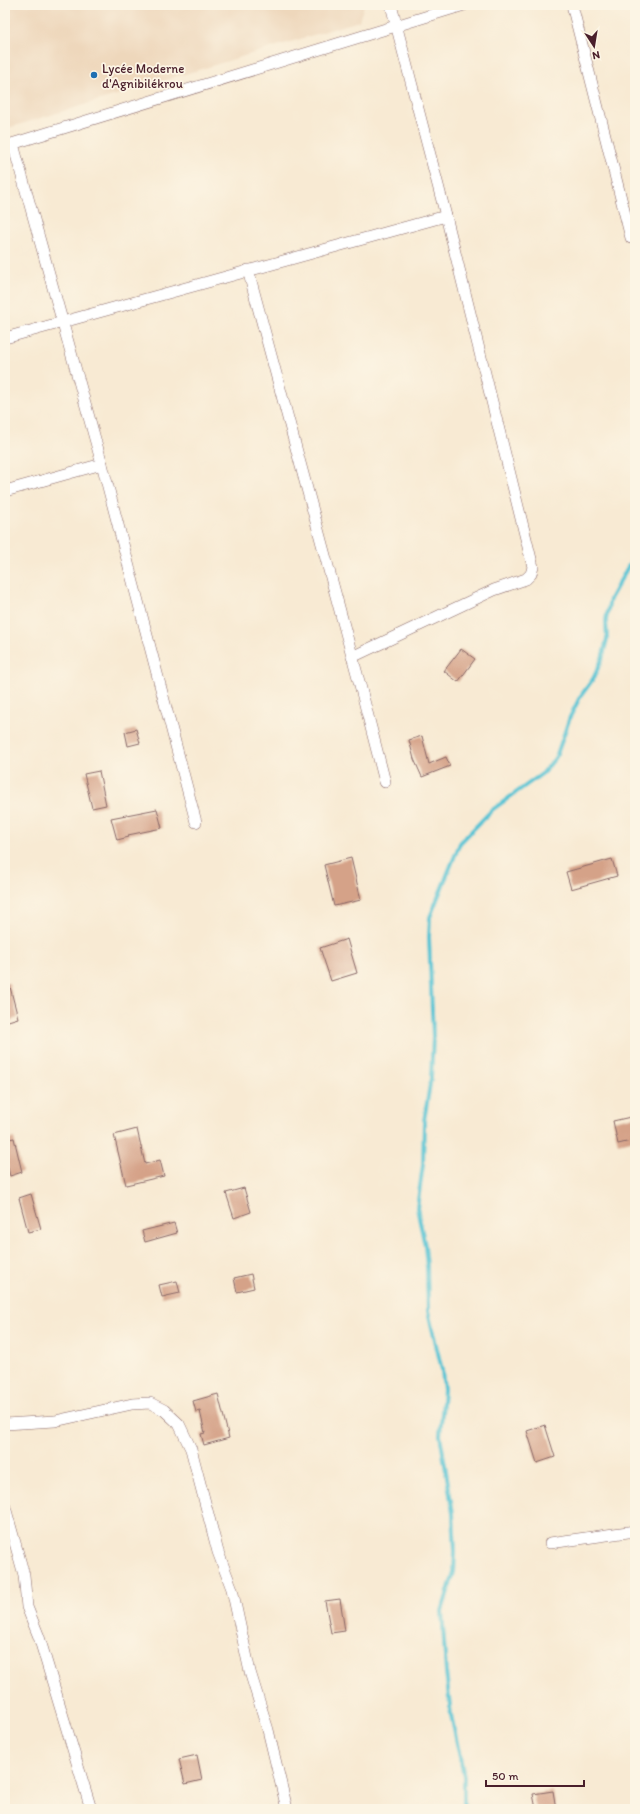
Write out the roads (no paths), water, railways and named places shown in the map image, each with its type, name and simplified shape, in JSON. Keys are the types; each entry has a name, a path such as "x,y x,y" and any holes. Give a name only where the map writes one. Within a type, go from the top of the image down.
{"street":[{"path":"352,657 494,590 526,579 533,571 533,562 528,540 397,26 390,5"},
{"path":"196,822 102,464 62,322 9,145 464,5"},
{"path":"572,5 631,238"},
{"path":"5,338 446,216"},
{"path":"248,270 385,782"},
{"path":"5,491 102,464"},
{"path":"5,1424 55,1420 132,1404 144,1403 150,1403 164,1410 178,1424 191,1449 218,1552 232,1589 250,1672 268,1730 287,1809"},
{"path":"5,1507 24,1575 27,1607 39,1637 91,1809"},
{"path":"550,1543 635,1531"}],"waterway":[{"path":"464,1809 464,1776 451,1715 446,1672 442,1611 454,1572 455,1552 453,1513 440,1435 444,1390 442,1370 428,1311 425,1246 417,1208 423,1165 424,1121 431,1078 433,1037 429,937 430,917 460,843 492,810 543,773 556,757 570,717 580,697 593,679 602,659 607,639 606,620 610,599 635,554"}],"place":[{"name":"Lycée Moderne d'Agnibilékrou","path":"94,75"}]}
